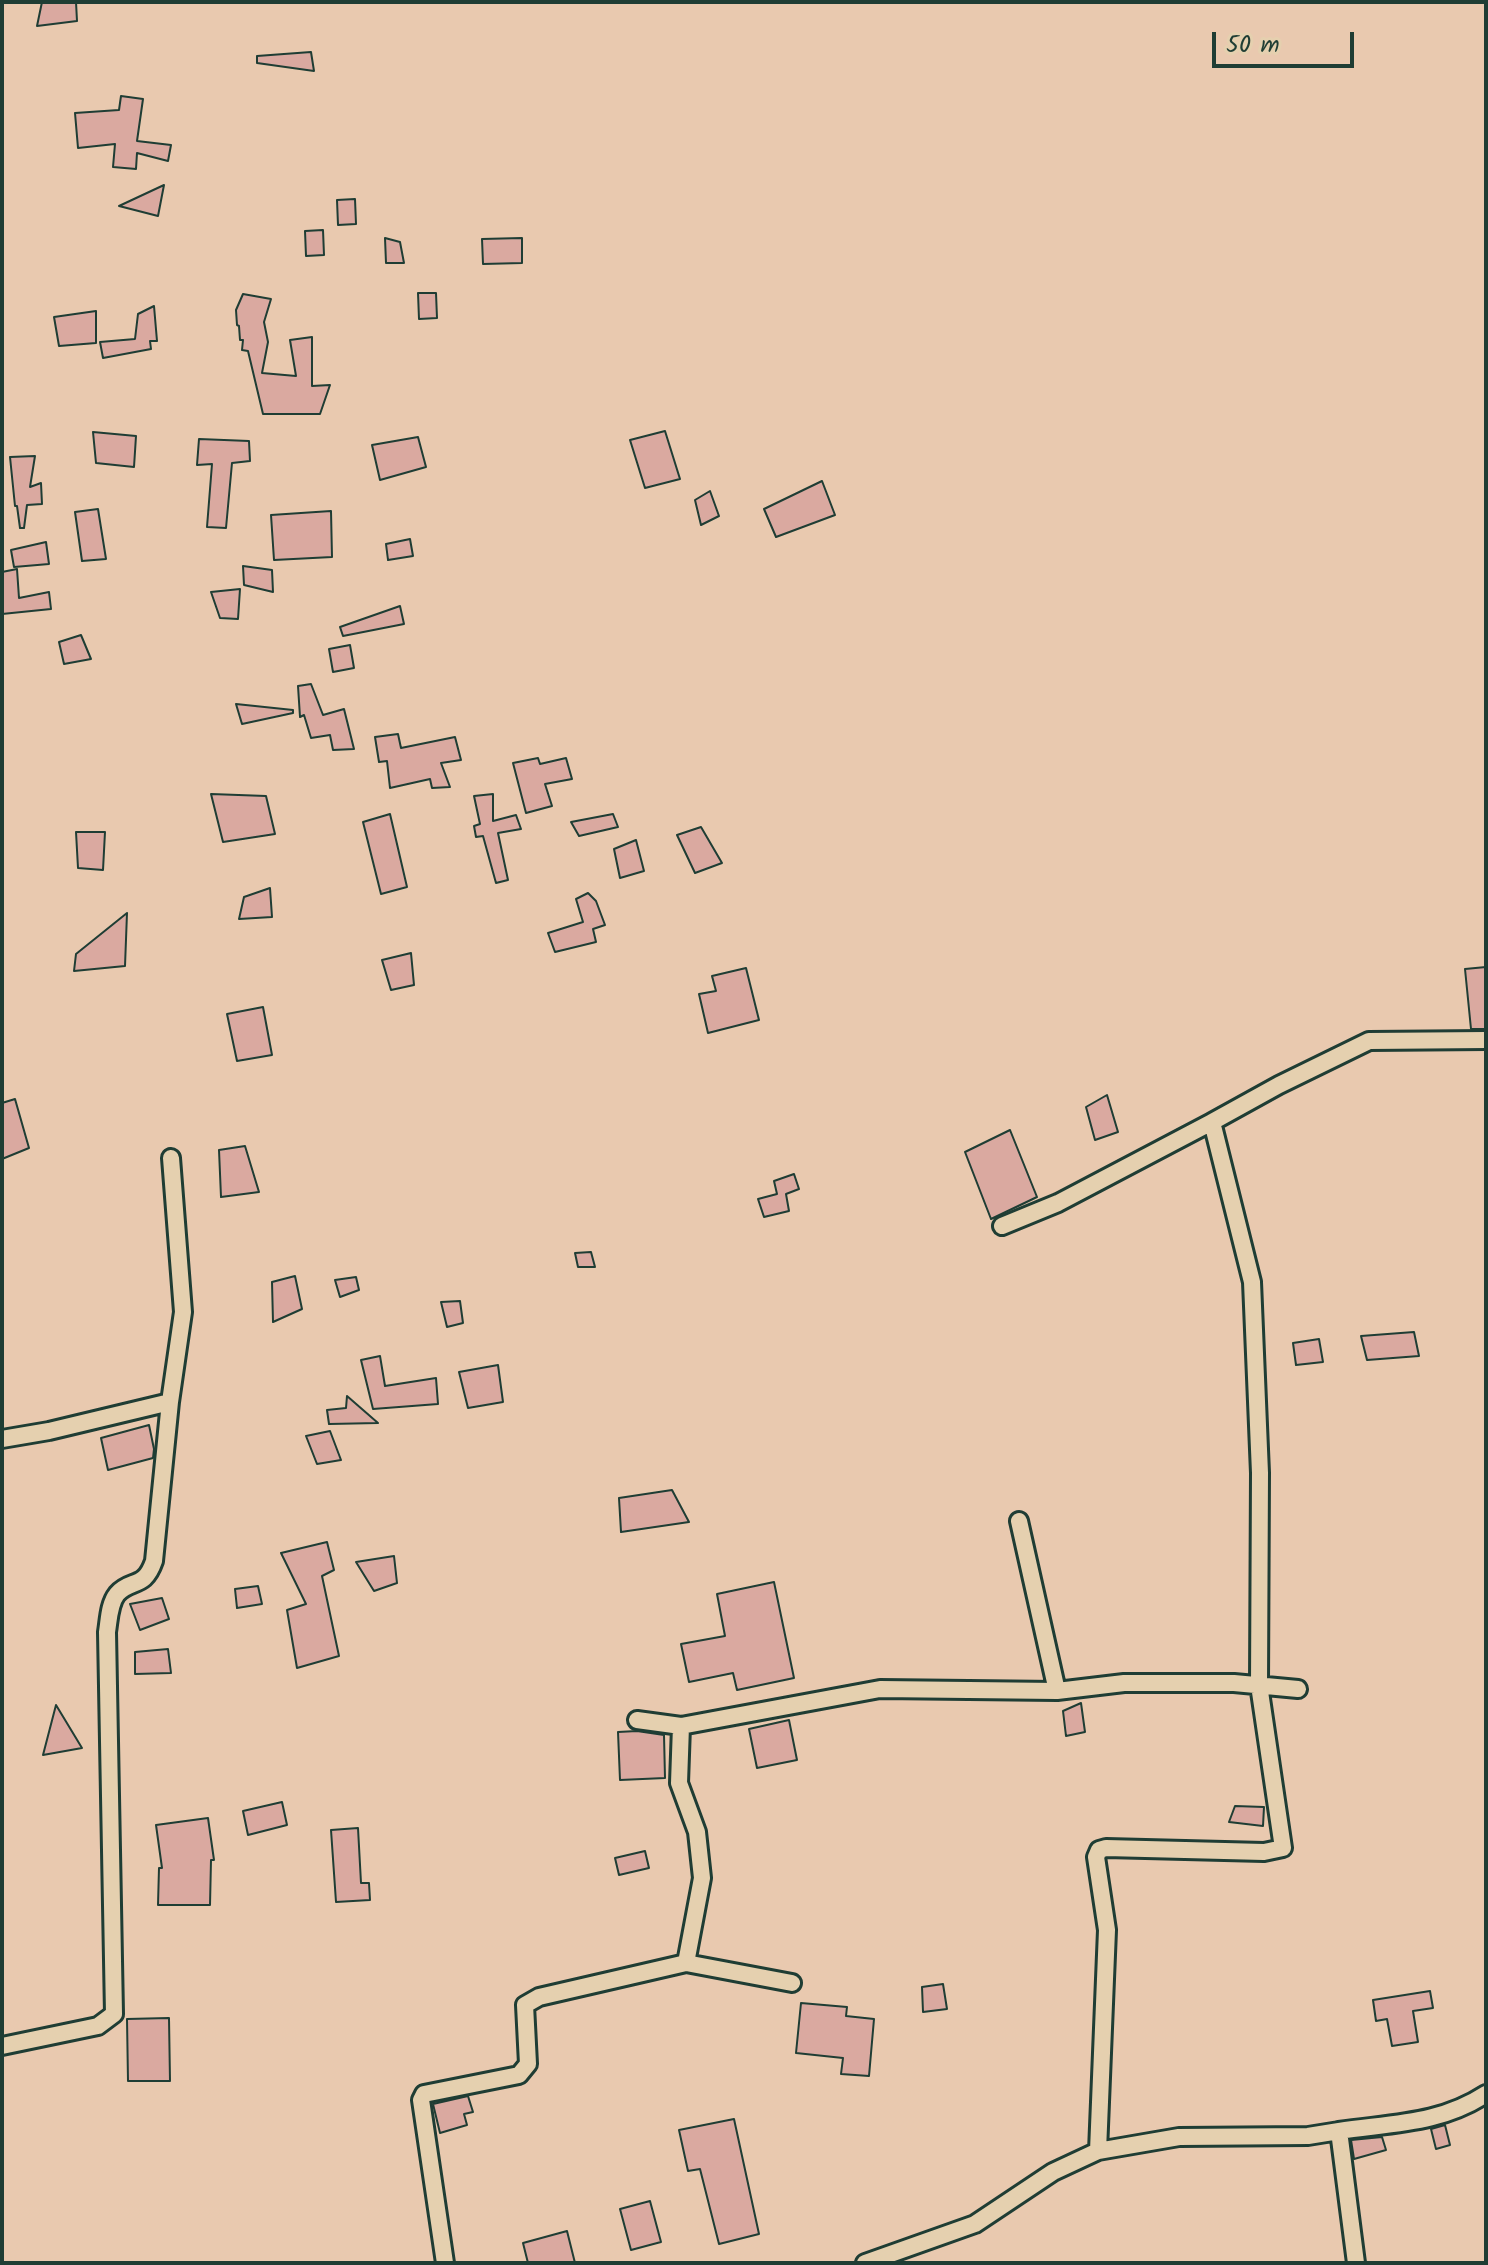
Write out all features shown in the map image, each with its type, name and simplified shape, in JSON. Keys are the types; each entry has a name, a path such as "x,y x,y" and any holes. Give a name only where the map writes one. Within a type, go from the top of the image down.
{"street":[{"path":"1002,1226 1058,1203 1279,1085 1369,1041 1486,1040"},
{"path":"1098,2151 1107,1930 1096,1857 1099,1850 1264,1852 1283,1848 1259,1685 1260,1473 1252,1282 1212,1122"},
{"path":"2,2046 98,2026 114,2014 107,1632 115,1597 120,1591 142,1581 149,1574 154,1561 170,1402 183,1312 171,1158"},
{"path":"2,1439 170,1402"},
{"path":"1019,1521 1057,1691"},
{"path":"637,1720 681,1726 880,1689 1057,1691 1124,1683 1259,1685 1298,1689"},
{"path":"681,1726 679,1783 697,1832 702,1878 686,1963"},
{"path":"445,2263 421,2108 424,2094 519,2075 528,2064 525,2005 539,1997 686,1963 792,1983"},
{"path":"865,2263 975,2224 1053,2172 1098,2151 1179,2137 1308,2136 1429,2120 1464,2108 1486,2094"},
{"path":"1339,2131 1356,2263"}],"building":[{"path":"42,2 76,2 77,21 37,26"},
{"path":"311,52 314,71 257,63 257,56"},
{"path":"121,96 143,99 137,141 171,145 168,161 137,153 136,169 113,167 115,144 78,148 75,113 119,110"},
{"path":"164,185 158,216 119,206"},
{"path":"355,199 356,224 338,225 337,200"},
{"path":"323,230 324,255 306,256 305,231"},
{"path":"385,238 400,242 404,263 386,263"},
{"path":"522,238 522,263 483,264 482,239"},
{"path":"418,293 436,293 437,318 419,319"},
{"path":"243,294 271,299 264,322 268,342 262,373 296,376 290,340 312,337 312,386 330,385 320,414 263,414 248,351 242,350 243,340 240,340 237,325 236,310"},
{"path":"154,306 157,341 150,341 151,349 103,358 100,342 135,339 138,314"},
{"path":"96,311 96,343 59,346 54,317"},
{"path":"665,431 680,479 645,488 630,440"},
{"path":"93,432 136,436 134,467 96,463"},
{"path":"418,437 426,467 380,480 372,445"},
{"path":"199,439 249,441 250,461 232,463 226,528 207,527 212,464 197,465"},
{"path":"35,456 30,487 41,483 42,504 27,505 24,528 20,528 10,457"},
{"path":"822,481 835,515 776,537 764,509"},
{"path":"710,491 719,516 701,525 695,500"},
{"path":"98,509 106,559 82,561 75,512"},
{"path":"331,511 332,557 274,560 271,515"},
{"path":"410,539 413,556 388,560 386,544"},
{"path":"46,542 49,564 14,567 11,550"},
{"path":"243,566 272,570 273,592 244,585"},
{"path":"17,569 19,598 49,592 51,609 2,614 2,572"},
{"path":"240,589 238,619 220,618 211,592"},
{"path":"400,606 404,624 343,636 340,627"},
{"path":"81,635 91,659 64,664 59,642"},
{"path":"350,645 354,668 333,672 329,649"},
{"path":"311,684 323,715 344,709 354,749 333,750 330,735 311,738 304,715 300,717 298,686"},
{"path":"236,704 293,710 293,713 242,724"},
{"path":"398,734 401,748 455,737 461,760 441,763 450,787 432,788 430,779 390,788 387,761 379,762 375,737"},
{"path":"538,758 540,764 566,758 572,779 545,784 552,806 526,813 513,763"},
{"path":"211,794 266,796 275,834 223,842"},
{"path":"493,794 493,821 516,815 521,829 498,833 508,880 496,883 483,836 476,837 474,826 480,824 474,796"},
{"path":"390,814 407,887 381,894 363,822"},
{"path":"613,814 618,827 579,836 571,822"},
{"path":"701,827 722,863 695,873 677,835"},
{"path":"76,832 105,832 103,870 78,868"},
{"path":"636,840 644,871 620,878 614,849"},
{"path":"270,888 272,917 239,919 244,897"},
{"path":"588,893 596,901 605,925 593,929 596,942 555,952 548,933 583,922 576,899"},
{"path":"127,913 125,966 74,971 76,954"},
{"path":"411,953 414,985 391,990 382,960"},
{"path":"1486,967 1486,1029 1471,1029 1465,969"},
{"path":"746,968 759,1020 708,1033 699,994 716,991 712,976"},
{"path":"263,1007 272,1055 237,1061 227,1014"},
{"path":"1107,1095 1118,1132 1095,1140 1086,1107"},
{"path":"15,1099 29,1148 2,1159 2,1103"},
{"path":"1010,1130 1037,1197 991,1219 965,1152"},
{"path":"245,1146 259,1192 221,1197 219,1150"},
{"path":"794,1174 799,1189 786,1194 789,1211 764,1217 758,1199 777,1194 774,1181"},
{"path":"591,1252 595,1267 578,1267 575,1253"},
{"path":"295,1276 302,1309 273,1322 272,1282"},
{"path":"356,1277 359,1290 340,1297 335,1280"},
{"path":"460,1301 463,1323 447,1327 441,1302"},
{"path":"1414,1332 1419,1356 1367,1360 1361,1336"},
{"path":"1319,1339 1323,1362 1296,1365 1293,1343"},
{"path":"380,1356 385,1386 436,1378 438,1404 373,1409 361,1360"},
{"path":"498,1365 503,1402 468,1408 459,1372"},
{"path":"347,1396 378,1423 329,1424 327,1410 346,1408"},
{"path":"149,1425 153,1458 108,1470 101,1438"},
{"path":"330,1431 341,1460 317,1464 306,1436"},
{"path":"672,1490 689,1522 621,1532 619,1498"},
{"path":"327,1542 334,1570 322,1576 339,1656 297,1668 287,1610 306,1604 281,1553"},
{"path":"394,1556 397,1583 374,1591 356,1562"},
{"path":"774,1582 794,1678 737,1690 733,1673 689,1682 681,1644 725,1636 717,1594"},
{"path":"258,1586 262,1604 237,1608 235,1589"},
{"path":"162,1598 169,1619 140,1630 130,1604"},
{"path":"168,1649 171,1673 135,1674 135,1652"},
{"path":"1081,1703 1085,1732 1066,1736 1063,1711"},
{"path":"56,1705 82,1748 43,1755"},
{"path":"789,1720 797,1760 757,1768 749,1729"},
{"path":"618,1732 664,1735 665,1778 620,1780"},
{"path":"282,1802 287,1825 248,1835 243,1811"},
{"path":"1235,1806 1264,1807 1263,1826 1229,1822"},
{"path":"208,1818 214,1860 211,1860 210,1905 158,1905 159,1868 162,1868 156,1825"},
{"path":"358,1828 361,1883 369,1883 370,1900 336,1902 331,1830"},
{"path":"645,1851 649,1868 619,1875 615,1858"},
{"path":"943,1984 947,2009 923,2012 922,1987"},
{"path":"1430,1991 1433,2008 1413,2011 1418,2042 1392,2046 1387,2019 1376,2021 1373,2000"},
{"path":"801,2003 847,2007 846,2016 874,2019 869,2076 841,2074 843,2058 796,2053"},
{"path":"169,2018 170,2081 128,2081 127,2019"},
{"path":"468,2096 473,2112 464,2114 467,2125 440,2133 433,2104"},
{"path":"734,2119 759,2234 719,2244 700,2169 688,2171 679,2130"},
{"path":"1445,2125 1450,2145 1436,2149 1431,2129"},
{"path":"1382,2137 1386,2150 1354,2159 1351,2140"},
{"path":"650,2201 661,2242 631,2250 620,2209"},
{"path":"567,2231 575,2263 528,2263 523,2243"}]}
